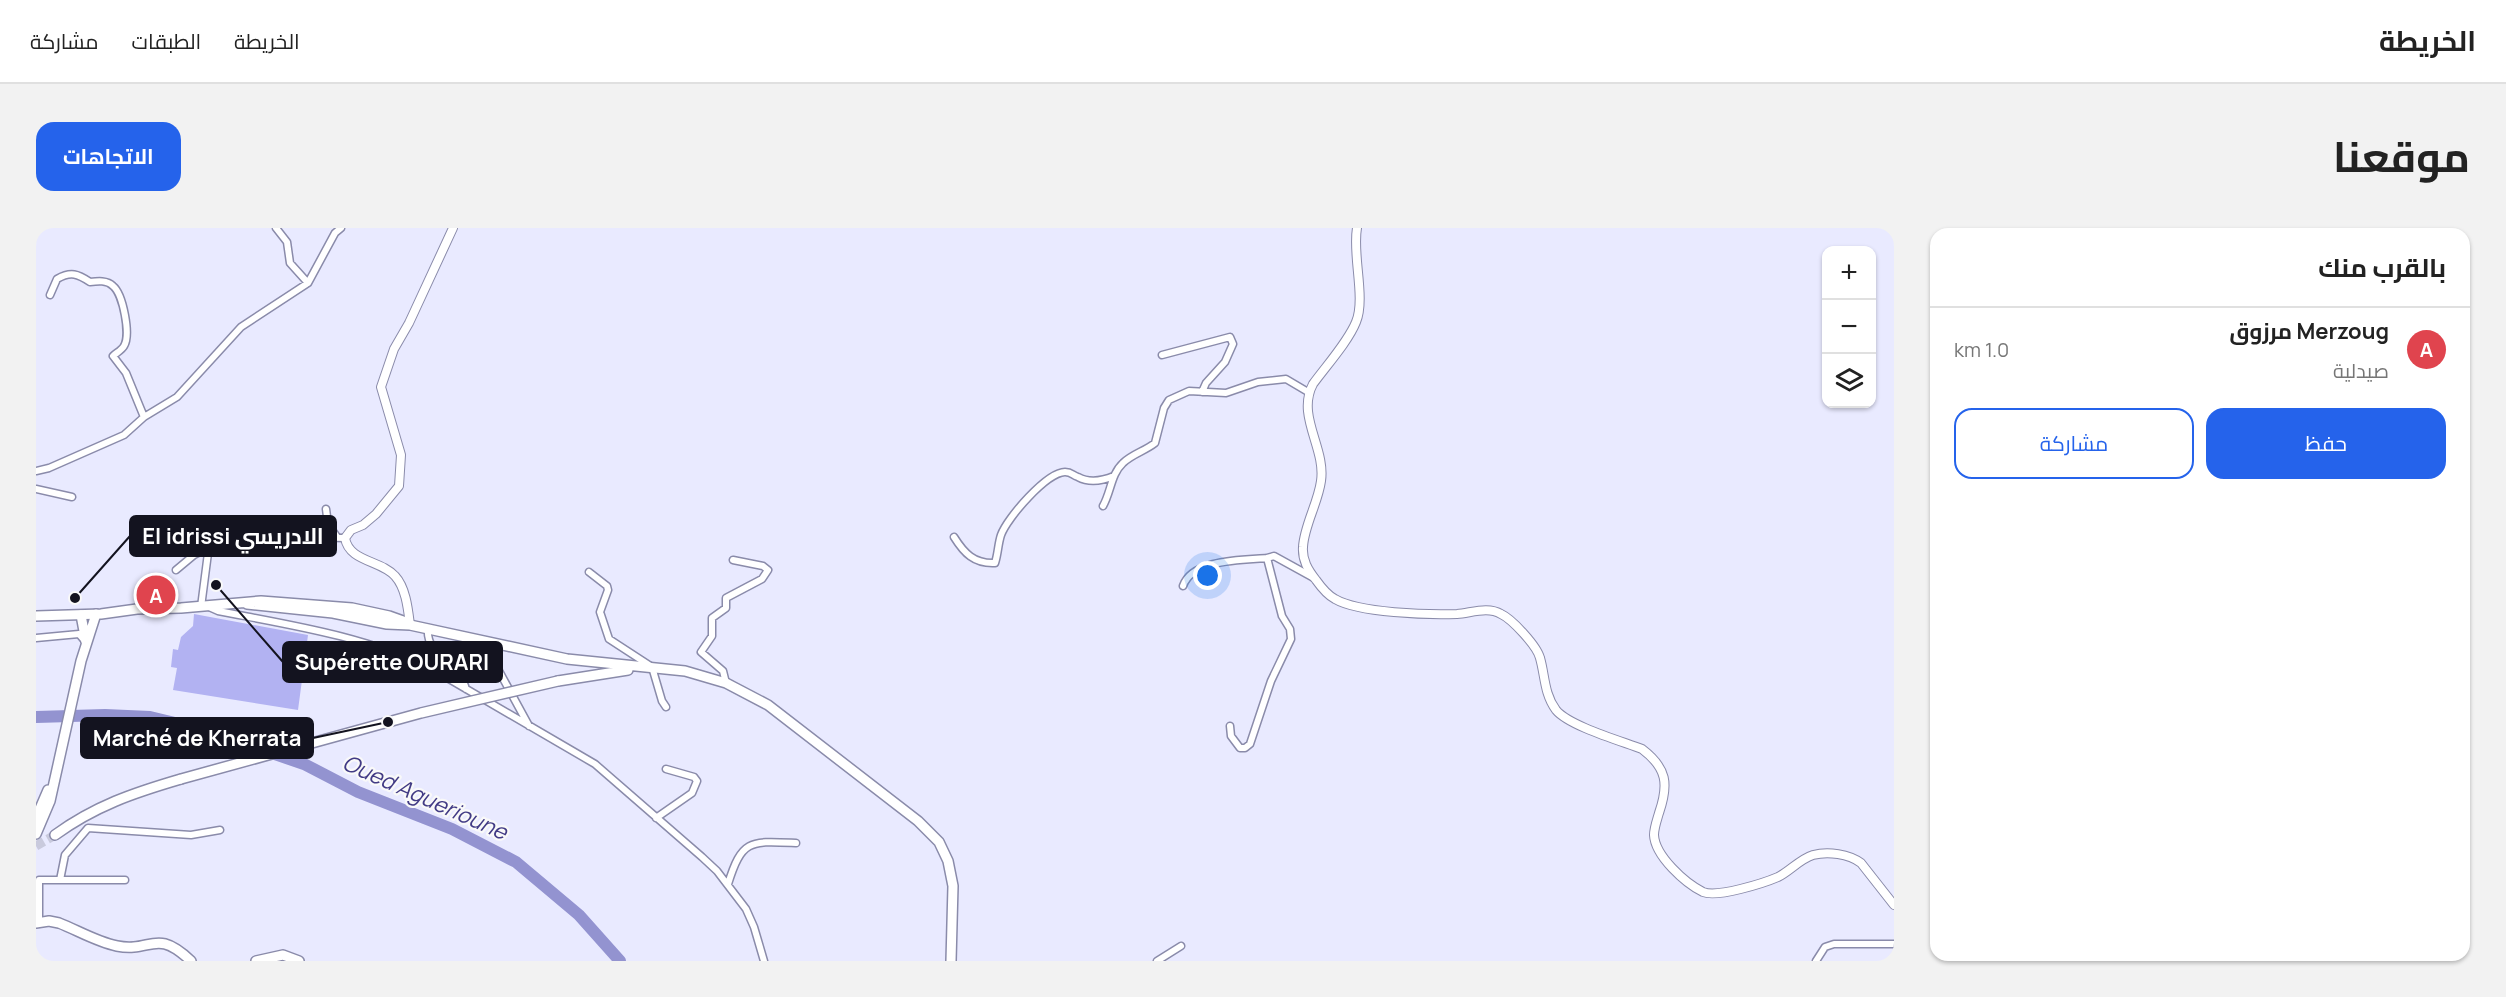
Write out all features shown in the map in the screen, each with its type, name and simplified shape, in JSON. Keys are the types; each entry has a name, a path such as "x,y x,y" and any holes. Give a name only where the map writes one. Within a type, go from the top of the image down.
{"main road":[{"path":"36,616 247,604 333,613 387,624 410,625 567,660 685,671 726,683 768,705 934,836 944,851 953,886 951,961"},
{"path":"36,834 50,801 81,661 96,614"},
{"path":"81,615 86,642"},
{"path":"55,835 80,817 102,806 181,779 421,713 558,681 647,668"},
{"path":"36,818 55,777"},
{"path":"38,922 59,923 120,947 149,943 167,944 174,946 191,961"},
{"path":"256,961 283,955 299,961"}],"street":[{"path":"276,228 287,242 290,263 308,284"},
{"path":"36,471 49,468 124,435 144,417 177,397 241,327 308,284 335,233 341,228"},
{"path":"271,536 341,538 376,514 399,486 401,455 381,387 394,349 412,317 453,228"},
{"path":"1357,228 1355,242 1358,274 1356,322 1308,392 1306,407 1319,454 1322,476 1318,498 1303,545 1304,559 1315,578 1334,599 1347,604 1414,612 1458,614 1493,610 1503,614 1539,654 1549,699 1557,711 1569,720 1642,749 1657,763 1665,782 1665,795 1656,824 1654,836 1656,845 1673,870 1703,892 1717,894 1778,877 1813,855 1837,854 1854,858 1861,863 1894,905"},
{"path":"50,295 57,279 71,273 90,282 102,281 113,285 120,296 128,331 125,346 113,356 126,373 144,417"},
{"path":"1162,355 1230,337 1233,344 1225,362 1206,383 1202,392"},
{"path":"1102,506 1121,464 1155,443 1164,408 1169,400 1189,391 1226,393 1258,382 1286,379 1308,392"},
{"path":"954,537 963,552 974,560 995,563 1000,537 1013,513 1052,478 1061,472 1070,472 1090,481 1114,476"},
{"path":"36,489 72,497"},
{"path":"326,508 328,524 352,552 395,575 405,598 410,625"},
{"path":"176,570 204,550 208,553 204,607 369,643 404,655 595,764 717,871 746,909 764,961"},
{"path":"1183,586 1186,578 1192,573 1224,561 1274,556 1315,578"},
{"path":"1230,726 1234,743 1240,748 1245,748 1250,744 1268,691 1291,639 1290,630 1282,616 1267,558"},
{"path":"726,683 723,671 701,652 712,636 712,618 726,608 726,598 762,579 768,570 763,566 733,560"},
{"path":"589,572 607,586 608,590 600,612 609,639 647,668 666,707"},
{"path":"428,628 431,645 442,659 460,674 466,689"},
{"path":"36,638 79,634 86,642"},
{"path":"492,644 499,672 530,726"},
{"path":"656,818 692,793 697,782 694,777 666,769"},
{"path":"60,880 65,855 88,828 191,835 220,830"},
{"path":"728,884 738,854 748,846 796,843"},
{"path":"38,922 39,880 125,880"},
{"path":"1816,961 1825,947 1834,944 1894,944"},
{"path":"1157,961 1181,946"}],"shaded area":[{"path":"194,614 308,635 298,710 173,690 177,668 171,667 173,649 178,650 181,637 193,626"}],"waterway":[{"name":"Oued Aguerioune","path":"36,717 105,715 150,717 204,730 304,764 358,792 452,829 516,862 579,915 620,961"}],"tunnel":[{"path":"36,846 55,835"}],"place":[{"name":"Supérette OURARI","path":"216,585"},
{"name":"Merzoug مرزوق","path":"156,595"},
{"name":"El idrissi الادريسي","path":"75,598"},
{"name":"Marché de Kherrata","path":"388,722"}]}
